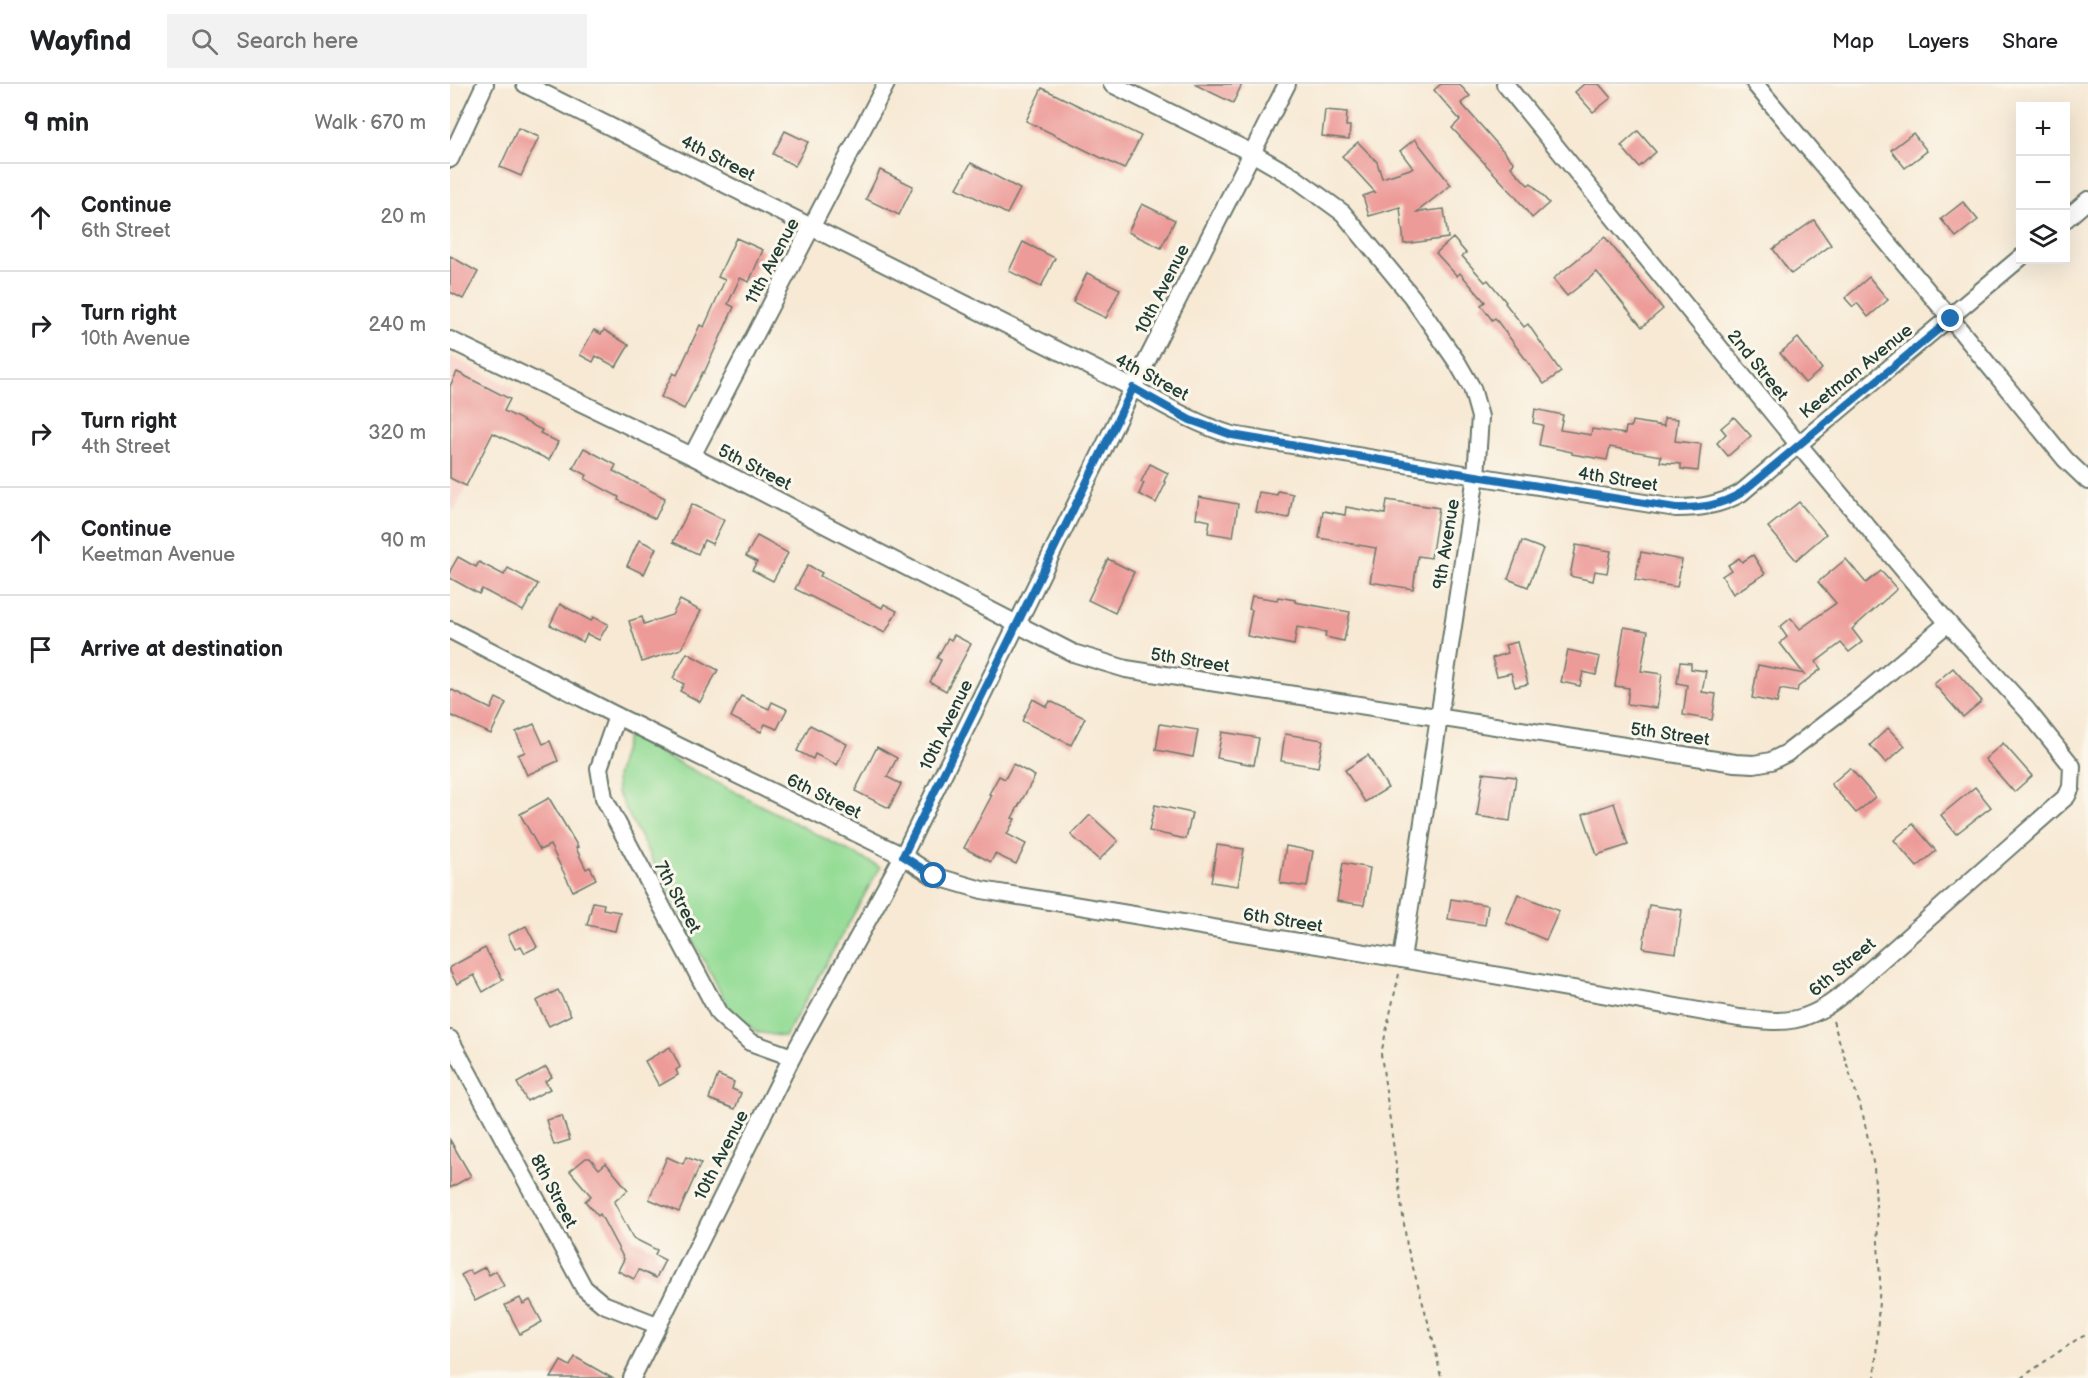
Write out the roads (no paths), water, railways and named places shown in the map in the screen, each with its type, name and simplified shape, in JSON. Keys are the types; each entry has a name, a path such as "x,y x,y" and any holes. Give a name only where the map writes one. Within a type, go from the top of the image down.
{"street":[{"path":"450,159 485,84"},
{"name":"4th Street","path":"525,84 1133,388 1190,420 1232,435 1676,508 1697,508 1728,501 1741,493 1798,444"},
{"name":"11th Avenue","path":"692,456 886,84"},
{"name":"9th Avenue","path":"1112,84 1252,153 1295,178 1343,213 1412,297 1451,352 1472,388 1480,417 1476,476 1402,959"},
{"name":"10th Avenue","path":"632,1378 792,1057 903,856 1133,388 1287,84"},
{"name":"2nd Street","path":"1505,84 1798,444 1947,623 2026,710 2072,766 2072,778"},
{"path":"1755,84 2065,459 2088,481"},
{"path":"2070,216 2088,200"},
{"name":"Keetman Avenue","path":"1798,444 1951,319 2016,262"},
{"name":"5th Street","path":"450,340 692,456 1073,653 1126,669 1438,719 1754,764 1770,761 1787,753 1861,696 1947,623"},
{"name":"6th Street","path":"450,630 617,716 903,856 934,876 982,890 1761,1020 1796,1020 1828,1006 2067,796 2072,778"},
{"name":"7th Street","path":"617,716 599,768 604,798 719,1014 750,1042 792,1057"},
{"name":"8th Street","path":"450,1039 584,1288 603,1304 657,1325"}]}
